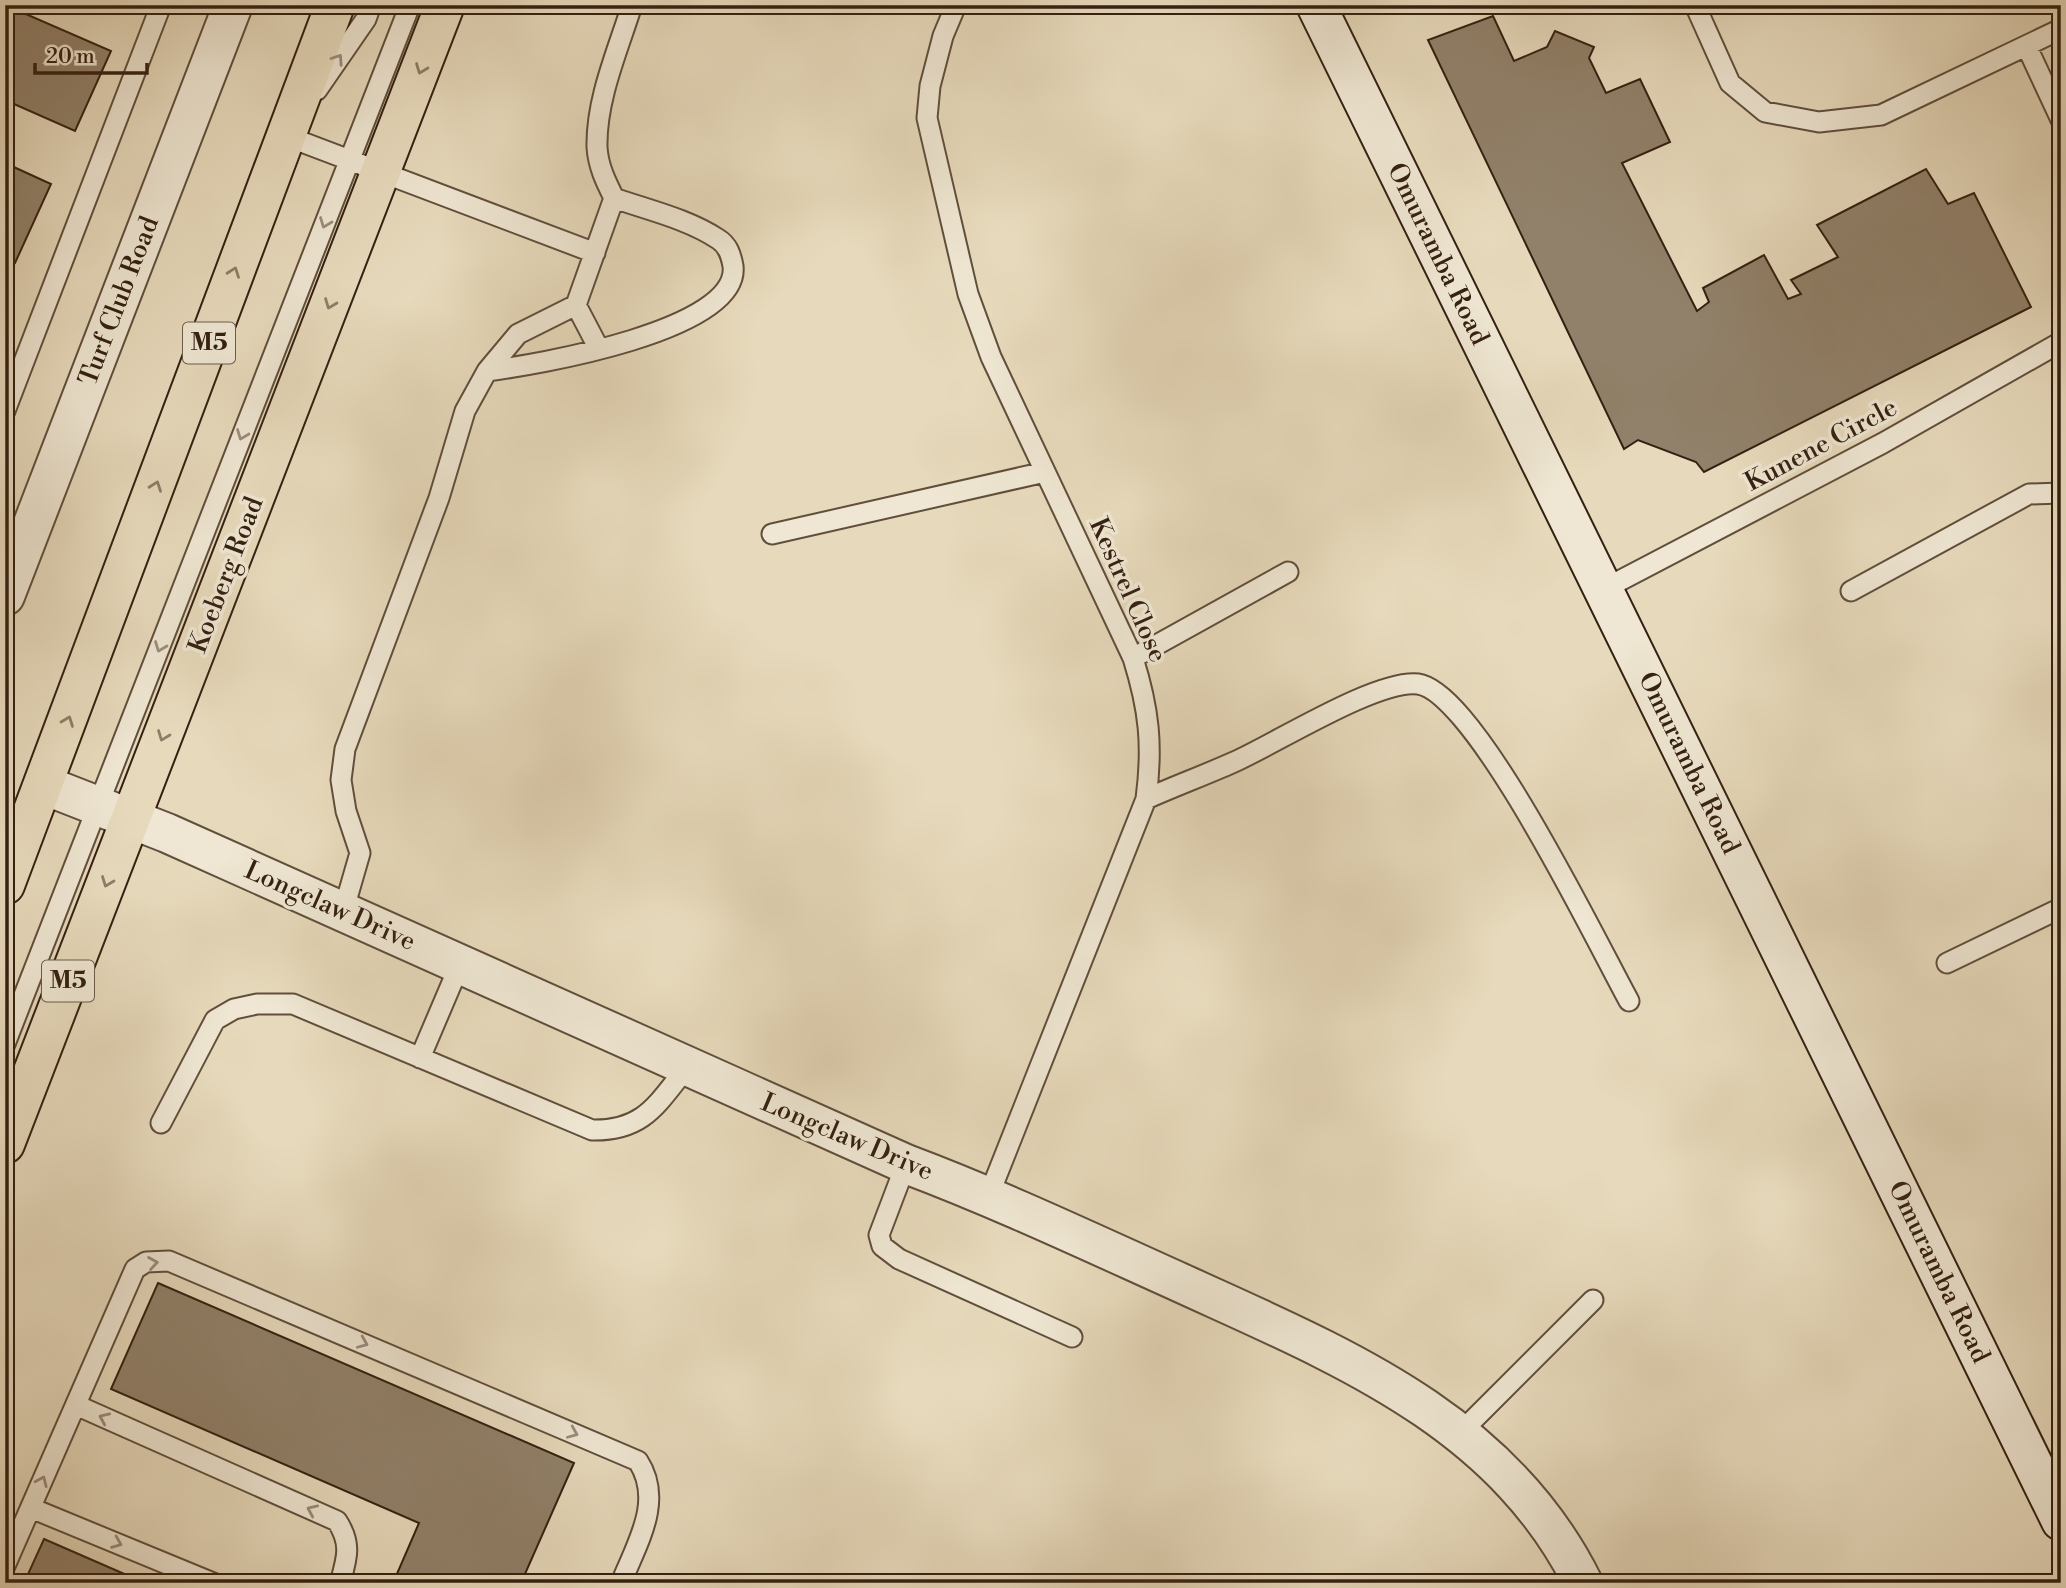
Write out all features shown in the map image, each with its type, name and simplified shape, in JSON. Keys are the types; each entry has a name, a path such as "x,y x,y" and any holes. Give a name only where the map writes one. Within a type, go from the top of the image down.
{"main road":[{"name":"M5","path":"5,885 335,5"},
{"name":"Koeberg Road","path":"5,1144 114,813 365,166 445,5"}],"street":[{"name":"Turf Club Road","path":"5,596 233,5"},
{"name":"Omuramba Road","path":"1316,5 2061,1521"},
{"name":"Longclaw Drive","path":"44,785 343,912 906,1164 989,1195 1351,1361 1432,1410 1460,1433 1522,1493 1569,1555 1583,1583"}],"lane":[{"path":"5,411 161,5"},
{"path":"371,5 366,19 286,136 595,253"},
{"path":"365,166 410,5"},
{"path":"487,371 554,362 664,331 702,309 729,286 734,273 731,254 720,240 683,223 614,198 601,171 597,148 605,90 632,5"},
{"name":"Kestrel Close","path":"956,5 943,36 930,86 928,118 968,294 991,358 1133,658 1144,695 1151,755 1146,799 989,1195"},
{"path":"1695,5 1730,83 1765,112 1819,122 1881,115 2061,29"},
{"path":"2027,47 2061,120"},
{"path":"343,912 360,864 360,853 346,811 341,780 345,749 439,498 465,411 487,371 518,334 576,305 614,198"},
{"path":"576,305 599,349"},
{"name":"Kunene Circle","path":"1604,589 1883,443 2061,342"},
{"path":"772,534 1045,472"},
{"path":"1852,591 2029,494 2061,493"},
{"path":"1133,658 1288,572"},
{"path":"1146,799 1235,762 1370,695 1401,685 1417,684 1429,688 1456,711 1504,774 1629,1002"},
{"path":"5,1044 114,813"},
{"path":"1947,962 2061,908"},
{"path":"421,1058 460,964"},
{"path":"161,1123 215,1020 234,1009 257,1004 293,1004 592,1130 619,1130 635,1122 654,1107 687,1067"},
{"path":"906,1164 878,1235 882,1246 899,1259 1072,1337"},
{"path":"5,1566 135,1269 146,1262 169,1261 638,1461 647,1474 650,1510 621,1583"},
{"path":"1460,1433 1593,1300"},
{"path":"76,1405 337,1521 346,1535 349,1550 340,1583"},
{"path":"31,1508 213,1583"}],"building":[{"path":"5,5 111,51 75,131 5,100"},
{"path":"1493,16 1514,61 1547,47 1555,31 1594,47 1589,58 1606,93 1640,79 1670,142 1622,163 1697,311 1709,302 1703,288 1764,255 1788,299 1801,294 1791,280 1838,257 1817,225 1926,169 1948,204 1974,193 2031,307 1704,472 1696,462 1638,440 1624,449 1428,40"},
{"path":"5,163 51,184 15,263 5,259"},
{"path":"158,1283 574,1463 521,1583 393,1583 419,1523 111,1389"},
{"path":"44,1539 145,1583 24,1583"}]}
